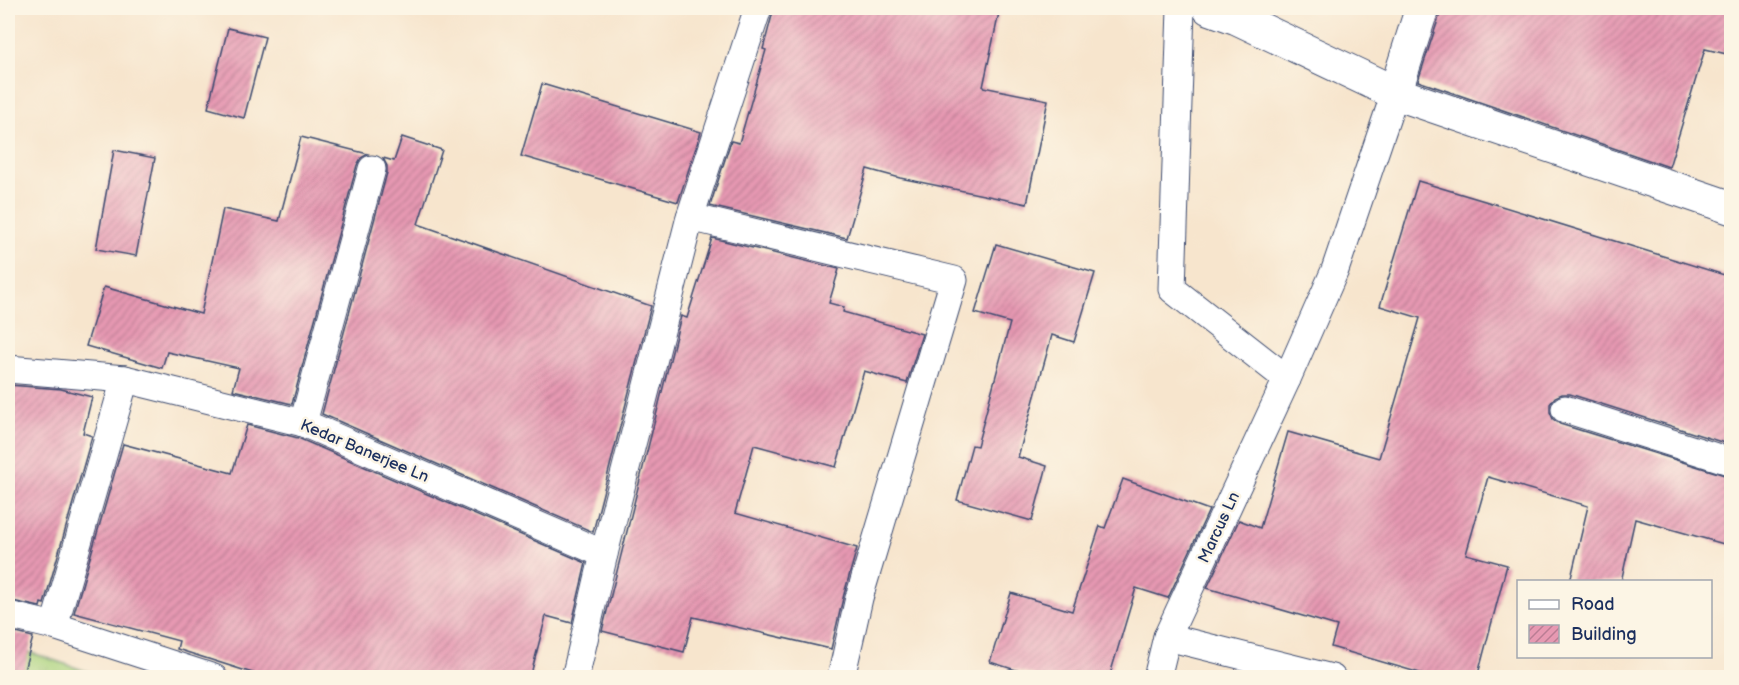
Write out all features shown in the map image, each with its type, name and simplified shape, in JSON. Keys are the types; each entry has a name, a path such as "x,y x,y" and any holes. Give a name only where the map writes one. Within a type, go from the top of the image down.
{"street":[{"path":"1395,93 1422,8"},
{"path":"1228,11 1395,93 1731,208"}],"lane":[{"path":"575,678 604,554 690,217 758,8"},
{"path":"1181,8 1172,289 1287,379"},
{"name":"Marcus Ln","path":"1157,678 1167,637 1335,270 1395,93"},
{"path":"303,423 372,169"},
{"path":"690,217 954,280 859,598 841,678"},
{"name":"Kedar Banerjee Ln","path":"8,369 125,379 303,423 604,554"},
{"path":"54,626 125,379"},
{"path":"1566,409 1731,462"},
{"path":"8,615 54,626 214,678"},
{"path":"1167,637 1332,678"}],"green space":[{"path":"8,645 104,677 8,678"}],"building":[{"path":"774,8 1000,8 983,87 1048,100 1027,204 867,169 847,238 710,206 731,141 739,143 766,50 763,49"},
{"path":"1440,8 1731,8 1731,55 1705,49 1669,167 1418,81"},
{"path":"228,28 265,37 244,118 208,108"},
{"path":"542,84 701,132 678,202 521,156"},
{"path":"301,137 368,154 361,158 357,165 292,404 233,390 239,368 167,352 162,368 86,346 104,287 201,314 223,209 279,221"},
{"path":"402,137 442,150 418,224 651,306 593,532 322,414 387,173 387,166 383,158 394,161"},
{"path":"114,150 155,158 136,256 96,249"},
{"path":"1418,181 1731,277 1731,445 1570,394 1555,397 1550,404 1550,412 1553,419 1560,424 1731,477 1731,546 1635,519 1621,580 1570,580 1588,506 1488,477 1466,554 1507,565 1477,678 1437,678 1331,647 1337,626 1207,588 1239,520 1260,528 1288,432 1379,458 1420,318 1380,306"},
{"path":"712,238 839,269 829,303 844,307 843,312 922,334 907,383 864,371 836,467 754,445 735,513 857,548 831,649 693,617 684,652 602,631 681,316 687,318"},
{"path":"996,244 1095,273 1074,342 1052,335 1018,457 1047,466 1032,521 957,500 972,445 977,446 1010,323 975,313"},
{"path":"8,385 61,389 92,397 83,433 92,436 44,604 41,603 40,607 8,600"},
{"path":"247,425 298,438 586,563 572,623 546,616 530,678 268,678 177,649 179,641 74,613 123,444 232,473"},
{"path":"1123,479 1209,510 1168,598 1136,588 1109,678 1042,678 990,662 1011,593 1072,611 1100,526 1105,528"},
{"path":"8,631 33,637 22,678 8,677"}]}
